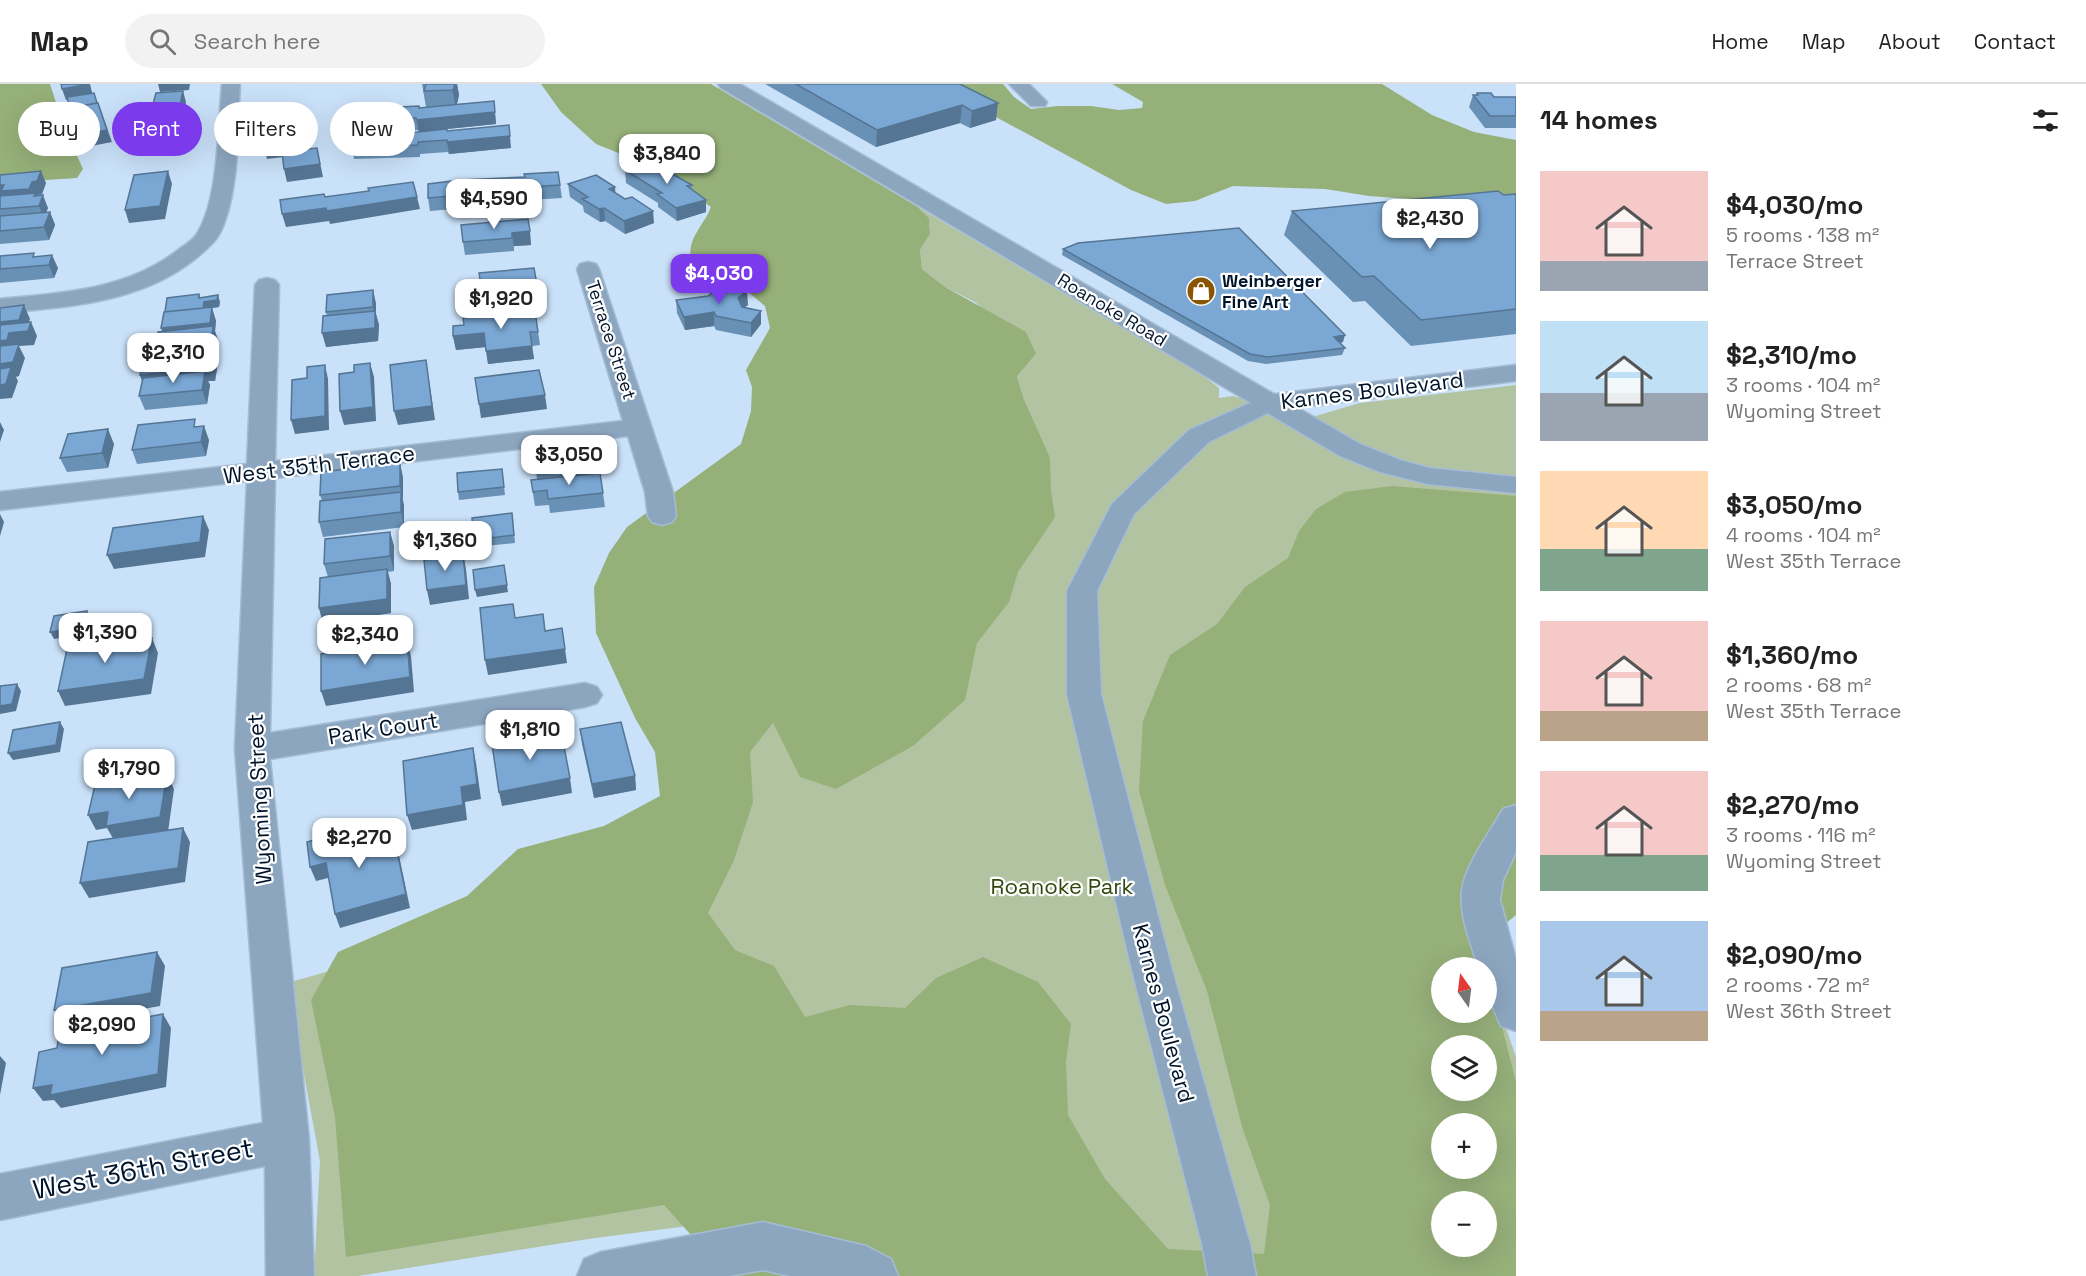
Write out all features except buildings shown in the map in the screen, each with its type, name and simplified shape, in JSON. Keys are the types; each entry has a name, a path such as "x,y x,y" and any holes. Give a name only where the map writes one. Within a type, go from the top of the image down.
{"street":[{"path":"0,306 71,300 123,288 156,275 182,260 206,237 219,201 231,84"},
{"name":"Roanoke Road","path":"727,84 1350,450 1390,466 1428,476 1516,484"},
{"path":"1018,84 1038,102"},
{"name":"Terrace Street","path":"588,269 659,492 662,516"},
{"name":"Wyoming Street","path":"267,285 252,749 287,1140 290,1276"},
{"name":"Karnes Boulevard","path":"1232,1276 1226,1244 1152,970 1084,694 1082,591 1122,510 1199,436 1268,403 1516,373"},
{"name":"West 35th Terrace","path":"0,501 639,427"},
{"name":"Park Court","path":"252,749 585,695"},
{"path":"1516,819 1489,868 1480,891 1482,912 1516,1013"},
{"name":"West 36th Street","path":"0,1197 287,1140"},
{"path":"600,1276 763,1246 866,1269 874,1276"}],"green space":[{"path":"0,84 50,84 56,102 18,102 18,156 77,156 83,169 77,178 0,183"},
{"name":"Roanoke Park","path":"541,84 711,84 918,207 929,218 930,234 920,250 922,269 945,287 1026,332 1036,354 1017,376 1024,399 1050,458 1055,517 1018,572 1009,602 977,643 965,700 913,746 836,789 800,777 773,723 750,752 753,802 734,860 708,913 735,950 774,966 805,1017 850,1005 905,1008 936,978 983,957 1038,982 1071,1024 1066,1062 1068,1115 1105,1179 1168,1249 1264,1254 1270,1205 1243,1130 1207,991 1165,885 1139,791 1143,721 1170,655 1217,624 1245,587 1288,558 1299,531 1316,509 1345,492 1392,486 1516,496 1516,915 1481,944 1484,957 1431,957 1431,1023 1497,1023 1497,1007 1516,1082 1516,1276 728,1276 664,1205 346,1257 335,1117 311,1000 338,952 467,896 518,849 604,826 660,796 655,752 635,718 596,633 594,587 609,553 627,527 741,444 751,411 752,387 746,370 770,328 765,306 746,290 700,276 692,262 690,251 694,238 711,207 646,164 596,144 561,112"},
{"path":"935,84 1003,84 1014,97 1031,109 1091,106 1119,110 1142,108 1143,102 1112,84 1382,84 1432,115 1474,132 1516,140 1516,212 1465,203 1369,196 1325,189 1233,186 1195,201 1166,204 1131,190"},
{"name":"Roanoke Park","path":"918,207 1205,377 1219,388 1219,398 1233,396 1312,417 1360,403 1516,385 1516,790 1447,957 1431,957 1431,1023 1497,1023 1497,1002 1516,1057 1516,1276 922,1276 772,1215 588,1239 358,1276 314,1276 320,1161 287,983 646,882 817,455 1035,424 1017,375 1036,354 975,302 945,287 922,269 920,250 930,234 929,218"}],"place":[{"name":"Weinberger Fine Art","path":"1201,291"}]}
